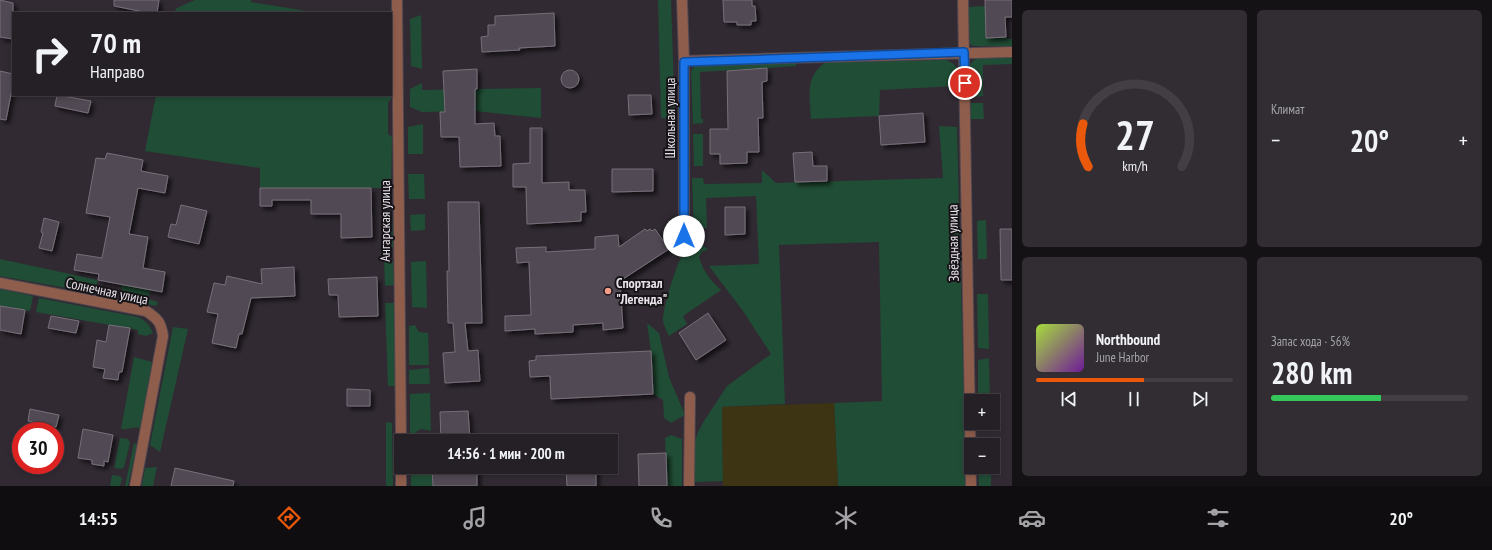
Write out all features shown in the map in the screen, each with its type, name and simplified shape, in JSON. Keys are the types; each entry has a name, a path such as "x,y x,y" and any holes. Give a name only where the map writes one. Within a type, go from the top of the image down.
{"street":[{"name":"Ангарская улица","path":"397,0 401,434"},
{"name":"Школьная улица","path":"682,0 684,62 684,236"},
{"name":"Звёздная улица","path":"963,0 971,486"},
{"path":"684,62 964,52 1012,52"},
{"name":"Солнечная улица","path":"0,283 146,311 155,317 161,325 163,336 135,486"},
{"path":"689,486 690,397"},
{"path":"401,474 401,486"}],"green space":[{"path":"195,0 251,0 251,2 313,12 174,12 177,8"},
{"path":"658,0 671,0 675,119 661,118"},
{"path":"985,6 986,38 1006,37 1012,39 1012,46 973,46 970,44 968,7"},
{"path":"421,15 422,69 411,66 410,19"},
{"path":"977,58 1012,58 1012,64 983,65 983,96 971,97 970,65"},
{"path":"946,60 954,64 958,70 956,86 880,90 879,116 811,119 811,81 814,74 826,62"},
{"path":"793,61 796,63 796,66 700,72 701,119 703,119 703,123 693,124 691,71 694,67 699,64"},
{"path":"422,83 422,90 541,88 541,118 475,111 422,112 410,107 410,89"},
{"path":"156,96 391,96 391,99 388,102 388,134 392,137 391,188 260,188 260,168 145,151"},
{"path":"971,103 983,103 984,119 971,119"},
{"path":"423,124 423,154 408,154 408,127"},
{"path":"939,126 957,127 965,438 964,474 966,474 966,486 838,486 834,403 882,401 879,242 779,245 785,404 722,407 723,481 695,482 694,444 704,421 727,386 771,354 743,311 709,266 759,264 756,196 706,198 707,228 694,228 692,178 703,178 704,184 762,183 762,170 776,183 943,178"},
{"path":"693,134 703,134 703,166 694,166"},
{"path":"408,174 424,174 425,199 409,199"},
{"path":"382,212 392,213 393,247 383,248"},
{"path":"425,214 425,230 411,231 410,215"},
{"path":"986,220 987,259 978,259 977,221"},
{"path":"694,245 702,245 708,249 702,252 699,257 708,275 721,290 683,316 687,324 669,336 663,321 668,296 679,262 686,250"},
{"path":"0,259 98,280 94,293 0,276"},
{"path":"384,259 393,262 394,285 385,286"},
{"path":"426,261 427,308 412,307 411,262"},
{"path":"120,284 150,290 148,299 158,302 156,306 124,299"},
{"path":"0,289 33,296 30,311 0,306"},
{"path":"977,294 988,294 989,349 978,348"},
{"path":"39,298 138,317 151,328 153,333 146,336 138,334 138,330 36,312"},
{"path":"385,303 394,303 395,386 388,386"},
{"path":"647,323 659,333 669,377 685,415 671,423 664,418 663,400 653,394 651,351"},
{"path":"415,325 419,332 428,333 429,365 409,365 409,326"},
{"path":"173,327 188,329 160,452 150,445"},
{"path":"134,357 152,362 140,428 135,427 121,429"},
{"path":"989,358 990,394 978,394 978,360"},
{"path":"429,368 430,384 409,384 409,370"},
{"path":"430,393 431,431 421,429 416,432 416,434 410,434 410,394"},
{"path":"386,422 392,423 393,486 386,486"},
{"path":"671,435 682,439 682,486 667,486 665,438"},
{"path":"120,438 128,439 130,443 124,467 121,469 114,468"},
{"path":"134,443 137,444 128,486 125,486"},
{"path":"157,467 153,486 142,486 145,468"},
{"path":"411,474 432,474 433,486 411,486"},
{"path":"978,474 991,474 991,486 979,486"},
{"path":"112,475 122,478 120,486 110,486"}],"sand":[{"path":"834,403 838,486 723,486 722,407"}],"building":[{"path":"0,0 13,3 13,12 12,39 0,37"},
{"path":"114,0 159,0 157,12 144,12 114,6"},
{"path":"723,0 752,0 752,6 755,6 756,21 751,21 751,25 737,25 737,22 724,22"},
{"path":"985,0 1012,0 1012,17 1005,17 1006,37 986,38"},
{"path":"554,13 555,46 482,52 481,37 488,36 488,25 495,25 495,16"},
{"path":"767,68 767,81 762,82 763,118 758,118 759,152 747,152 747,163 720,164 720,154 710,154 710,129 728,129 727,71"},
{"path":"477,69 477,89 475,89 475,124 494,123 495,136 500,136 501,166 460,167 459,137 441,137 440,112 445,112 443,71"},
{"path":"570,70 576,73 579,79 576,85 570,88 564,85 561,79 564,73"},
{"path":"0,71 12,74 12,89 6,120 0,119"},
{"path":"628,95 651,95 652,114 629,115"},
{"path":"57,96 91,101 88,113 55,106"},
{"path":"923,113 925,142 881,145 879,116"},
{"path":"530,128 542,128 542,183 569,182 569,190 585,190 586,212 581,212 581,221 527,224 526,187 513,187 513,164 530,163"},
{"path":"812,152 813,166 827,166 827,181 795,182 793,153"},
{"path":"107,153 143,160 141,171 168,176 165,193 138,188 129,234 148,237 143,268 165,272 162,292 98,280 99,274 74,270 77,254 102,258 110,217 86,213 96,158 105,159"},
{"path":"612,169 653,169 653,191 612,192"},
{"path":"260,188 371,188 372,237 341,238 341,214 311,214 311,200 272,200 272,206 260,206"},
{"path":"448,202 479,202 482,323 465,323 468,351 478,350 480,381 445,383 443,353 455,352 453,323 448,323"},
{"path":"181,205 207,211 199,244 168,237 171,224 176,225"},
{"path":"725,207 745,207 745,234 725,235"},
{"path":"44,218 59,222 52,251 39,248 43,233 41,232"},
{"path":"645,229 647,231 650,229 652,231 655,229 669,249 620,281 623,328 603,330 603,323 573,325 573,332 535,334 535,329 505,331 505,316 531,315 529,262 517,263 516,248 546,247 546,252 595,249 595,237 618,235 619,247"},
{"path":"1000,229 1012,229 1012,280 1001,280"},
{"path":"294,267 295,296 251,298 242,334 239,334 236,348 212,343 218,314 207,312 214,283 225,285 227,276 262,284 261,269"},
{"path":"377,277 378,316 339,317 338,295 329,295 328,279"},
{"path":"0,306 25,310 21,334 0,330"},
{"path":"708,313 726,340 696,360 679,333"},
{"path":"51,316 79,321 76,333 48,328"},
{"path":"109,325 130,328 122,372 119,372 118,380 103,378 105,369 93,367 97,340 106,342"},
{"path":"651,351 653,394 551,399 550,376 530,377 529,361 536,360 536,356"},
{"path":"347,389 370,390 370,406 347,406"},
{"path":"30,409 59,415 57,422 28,421"},
{"path":"468,411 470,434 441,434 440,412"},
{"path":"83,429 113,435 108,462 104,461 104,466 92,464 92,460 78,458"},
{"path":"666,453 667,486 639,486 638,454"},
{"path":"175,468 234,481 233,486 171,486"},
{"path":"432,474 477,474 477,486 433,486"},
{"path":"566,474 596,474 596,486 567,486"}],"place":[{"name":"Спортзал \"Легенда\"","path":"608,291"}],"route":[{"path":"684,236 684,62 964,52 965,83"}]}
